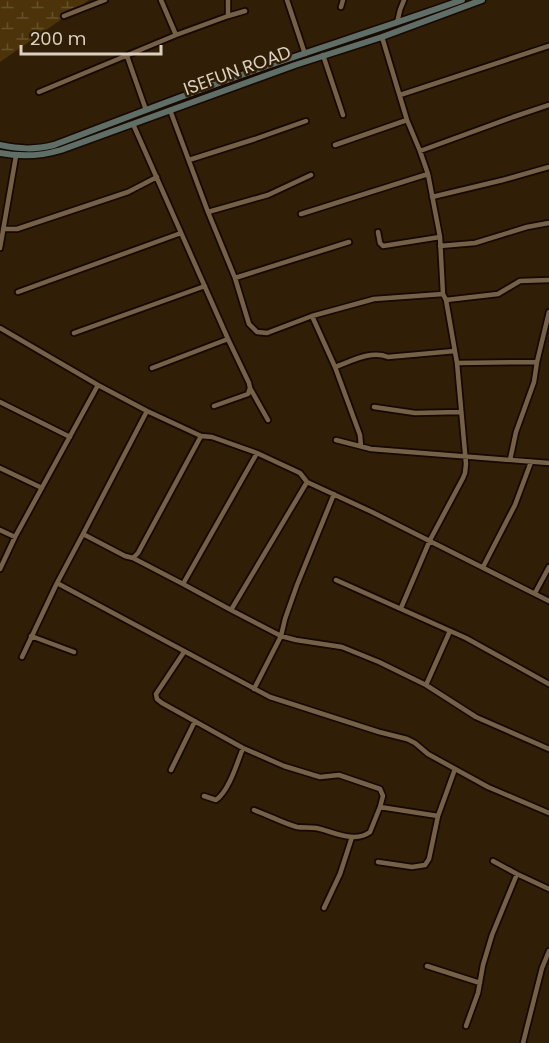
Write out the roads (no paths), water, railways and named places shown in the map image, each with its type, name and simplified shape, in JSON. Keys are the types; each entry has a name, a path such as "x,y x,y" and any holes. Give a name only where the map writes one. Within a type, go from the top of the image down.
{"street":[{"path":"64,16 105,0"},
{"path":"161,0 176,35"},
{"path":"228,0 228,16"},
{"path":"287,0 305,54"},
{"path":"341,7 343,0"},
{"path":"398,23 404,0"},
{"name":"ISEFUN ROAD","path":"0,153 16,156 47,154 146,110 462,0"},
{"name":"ISEFUN ROAD","path":"0,145 23,149 40,148 133,124 482,0"},
{"path":"39,92 176,35 245,11"},
{"path":"382,37 407,120 428,174 440,237 443,294 457,363 465,456 463,478 430,540 401,608"},
{"path":"400,94 549,46"},
{"path":"127,56 146,110"},
{"path":"323,56 344,115"},
{"path":"420,150 549,105"},
{"path":"170,110 235,278 249,324 257,332 267,333 312,315 374,299 443,294"},
{"path":"189,160 255,140 306,120"},
{"path":"335,145 407,120"},
{"path":"133,124 250,388 268,420"},
{"path":"0,248 16,156"},
{"path":"432,197 549,167"},
{"path":"301,214 428,174"},
{"path":"208,212 268,195 311,175"},
{"path":"3,229 17,228 128,192 157,177"},
{"path":"0,211 7,210"},
{"path":"440,246 474,243 527,227 549,223"},
{"path":"378,232 380,243 383,246 440,237"},
{"path":"18,292 182,233"},
{"path":"235,278 350,242"},
{"path":"446,300 498,294 520,281 549,280"},
{"path":"74,333 205,286"},
{"path":"510,460 516,432 534,382 549,312"},
{"path":"312,315 335,367 360,435 361,446"},
{"path":"0,328 147,411 201,436 212,437 257,453 300,472 306,482 430,540 549,601"},
{"path":"152,368 228,339"},
{"path":"335,367 370,355 380,354 388,357 455,351"},
{"path":"457,363 537,362"},
{"path":"0,569 15,537 98,385"},
{"path":"214,406 248,394 250,388"},
{"path":"0,402 70,437"},
{"path":"374,407 415,412 460,412"},
{"path":"22,657 57,583 147,411"},
{"path":"133,558 138,553 201,436"},
{"path":"336,440 371,449 549,463"},
{"path":"183,584 257,453"},
{"path":"483,567 515,505 531,462"},
{"path":"0,468 42,488"},
{"path":"231,610 306,482"},
{"path":"254,689 281,636 297,585 334,494"},
{"path":"0,530 15,537"},
{"path":"83,534 281,636 342,647 379,662 426,685 476,717 549,749"},
{"path":"536,593 549,567"},
{"path":"336,580 450,631 549,684"},
{"path":"57,583 270,697 354,725 407,738 429,754 488,787 549,813"},
{"path":"426,685 450,631"},
{"path":"31,636 74,652"},
{"path":"184,652 156,694 157,699 162,703 243,748 321,777 339,775 380,789 383,796 370,832 363,836 344,836 316,828 298,827 254,810"},
{"path":"171,770 195,721"},
{"path":"204,796 216,800 221,797 243,748"},
{"path":"378,862 412,867 425,865 429,859 438,816 455,769"},
{"path":"380,807 438,816"},
{"path":"324,908 340,874 352,837"},
{"path":"493,861 549,889"},
{"path":"466,1026 478,993 492,935 517,874"},
{"path":"523,1043 542,968 549,951"},
{"path":"427,966 480,983"}]}
